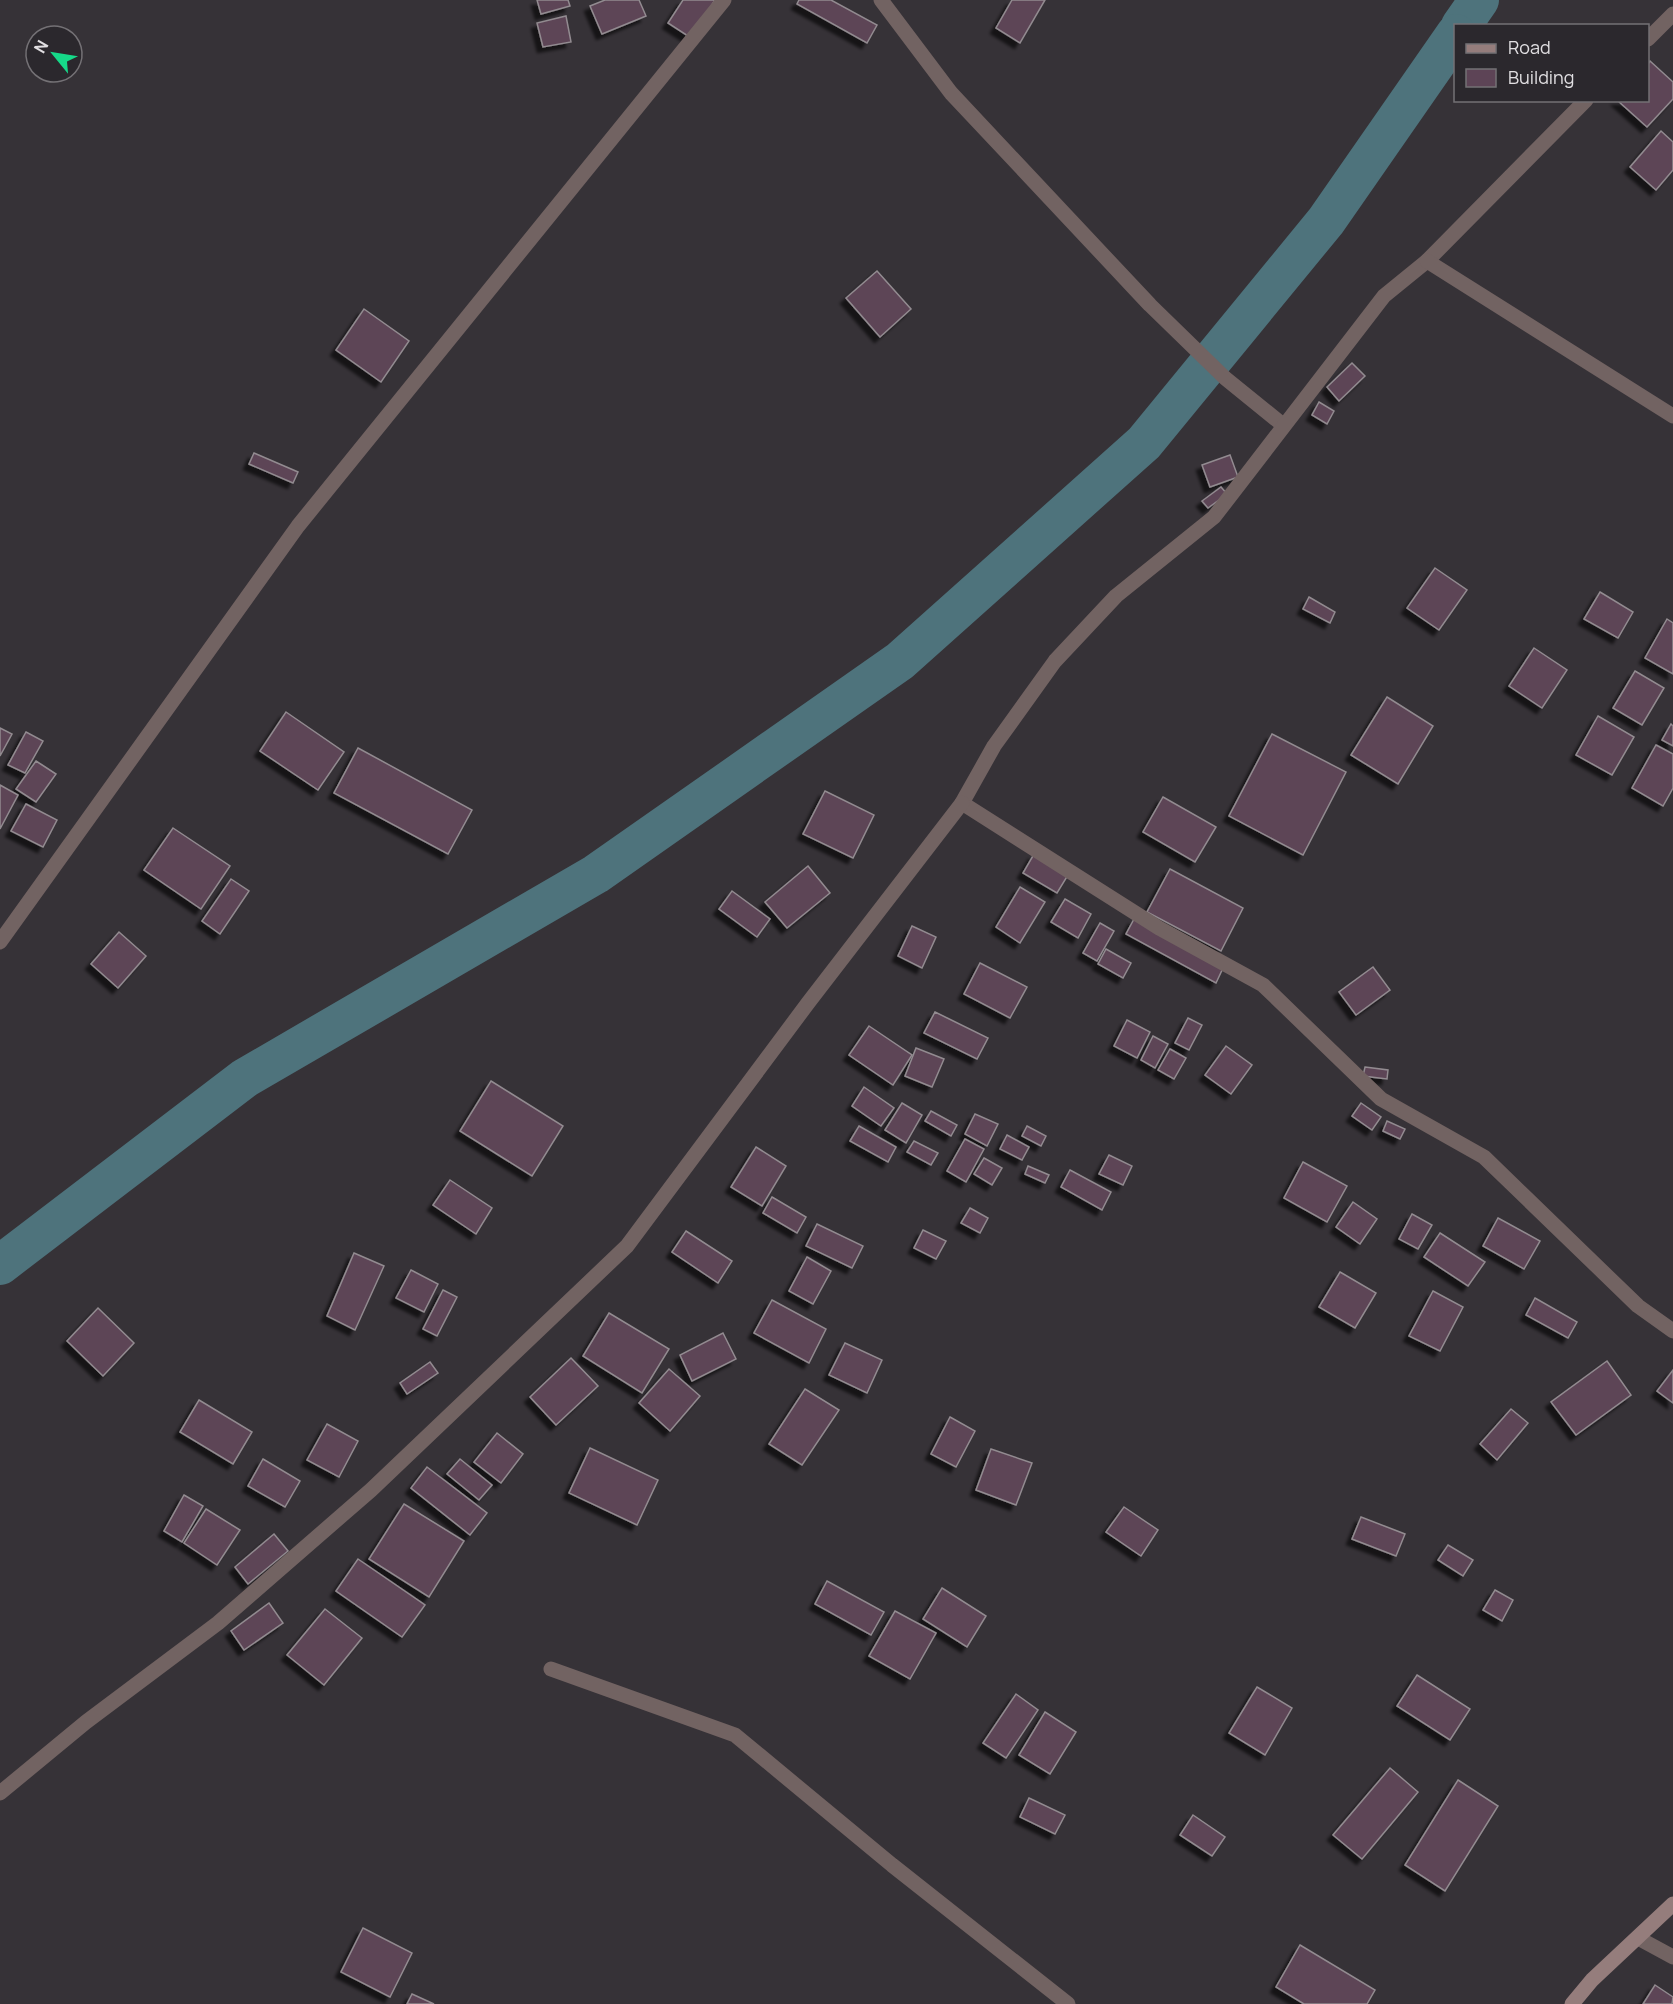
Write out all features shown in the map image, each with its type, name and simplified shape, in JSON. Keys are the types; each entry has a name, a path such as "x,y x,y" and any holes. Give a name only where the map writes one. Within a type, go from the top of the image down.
{"main road":[{"path":"1572,2004 1592,1980 1673,1904"}],"street":[{"path":"0,942 298,526 724,0"},
{"path":"881,0 951,93 1150,305 1225,378 1283,425"},
{"path":"1649,37 1673,14"},
{"path":"0,1792 86,1722 218,1623 371,1490 627,1246 808,1003 962,803 994,746 1055,661 1116,596 1214,516 1384,296 1427,261 1584,102"},
{"path":"1427,261 1673,416"},
{"path":"962,803 1159,928 1263,985 1381,1099 1484,1157 1638,1306 1673,1331"},
{"path":"551,1669 735,1735 892,1865 1068,2004"},
{"path":"1638,1938 1673,1957"}],"building":[{"path":"537,0 568,0 570,6 541,14"},
{"path":"605,0 639,0 646,16 602,34 590,6"},
{"path":"683,0 715,0 691,38 668,23"},
{"path":"799,0 831,0 877,25 867,43 797,4"},
{"path":"1012,0 1045,0 1020,43 996,28"},
{"path":"566,16 571,42 543,47 537,23"},
{"path":"1650,61 1673,82 1673,99 1647,127 1619,102 1649,102"},
{"path":"1661,131 1673,142 1673,170 1656,190 1630,167"},
{"path":"877,271 911,309 880,337 846,298"},
{"path":"364,309 409,341 381,382 336,350"},
{"path":"1352,363 1365,376 1339,401 1327,387"},
{"path":"1319,402 1334,411 1327,424 1312,415"},
{"path":"254,453 298,472 293,483 249,464"},
{"path":"1230,455 1238,477 1210,487 1202,465"},
{"path":"1221,487 1227,494 1208,508 1202,501"},
{"path":"1435,568 1467,590 1439,630 1407,608"},
{"path":"1600,592 1633,612 1618,638 1584,619"},
{"path":"1309,597 1335,612 1330,623 1303,609"},
{"path":"1667,619 1673,623 1673,674 1645,658"},
{"path":"1534,648 1567,670 1542,708 1509,686"},
{"path":"1635,671 1664,688 1642,725 1613,708"},
{"path":"1387,697 1433,726 1398,784 1351,755"},
{"path":"286,712 344,752 318,790 260,751"},
{"path":"1598,716 1634,737 1612,775 1576,755"},
{"path":"1671,724 1673,726 1673,746 1662,740"},
{"path":"0,728 12,734 0,756"},
{"path":"26,732 43,741 25,773 8,765"},
{"path":"1272,734 1346,772 1303,855 1229,816"},
{"path":"1656,745 1673,754 1673,788 1663,806 1632,788"},
{"path":"358,748 472,810 448,854 334,793"},
{"path":"36,761 56,774 36,802 16,789"},
{"path":"0,785 18,795 0,829"},
{"path":"825,791 874,815 853,858 803,834"},
{"path":"1163,797 1216,827 1195,862 1143,832"},
{"path":"26,804 57,820 43,847 11,831"},
{"path":"173,828 230,866 201,909 144,870"},
{"path":"1034,854 1068,875 1057,893 1023,873"},
{"path":"808,866 830,893 787,928 765,902"},
{"path":"1170,869 1243,908 1221,951 1147,912"},
{"path":"231,879 249,891 220,934 202,921"},
{"path":"1020,887 1045,902 1020,943 996,927"},
{"path":"732,891 770,919 757,937 719,909"},
{"path":"1065,899 1091,914 1078,938 1051,922"},
{"path":"1134,919 1223,968 1216,983 1126,934"},
{"path":"1100,923 1114,931 1097,961 1083,953"},
{"path":"912,926 936,937 922,968 898,956"},
{"path":"119,932 146,956 118,988 91,964"},
{"path":"1106,949 1131,963 1123,978 1098,964"},
{"path":"980,963 1027,987 1010,1018 964,994"},
{"path":"1373,967 1390,990 1356,1015 1339,992"},
{"path":"935,1012 988,1038 977,1059 924,1033"},
{"path":"1188,1018 1202,1025 1189,1050 1175,1043"},
{"path":"1127,1020 1150,1032 1137,1058 1114,1046"},
{"path":"869,1026 912,1055 893,1085 849,1055"},
{"path":"1153,1036 1168,1044 1155,1068 1141,1060"},
{"path":"1226,1046 1252,1065 1231,1094 1205,1075"},
{"path":"916,1048 944,1059 932,1087 905,1076"},
{"path":"1170,1049 1186,1058 1174,1079 1158,1070"},
{"path":"1365,1067 1388,1070 1387,1079 1363,1076"},
{"path":"491,1081 563,1126 532,1176 460,1131"},
{"path":"864,1087 894,1108 881,1126 852,1106"},
{"path":"902,1103 922,1115 906,1143 885,1130"},
{"path":"1361,1103 1381,1117 1372,1130 1352,1116"},
{"path":"931,1111 957,1125 951,1136 925,1121"},
{"path":"975,1114 998,1124 987,1146 965,1134"},
{"path":"1387,1121 1405,1129 1400,1139 1383,1131"},
{"path":"859,1126 896,1147 888,1162 850,1141"},
{"path":"1027,1126 1046,1136 1041,1146 1022,1136"},
{"path":"1007,1135 1029,1147 1022,1160 1000,1149"},
{"path":"965,1139 984,1149 966,1182 947,1171"},
{"path":"914,1141 938,1153 931,1165 907,1152"},
{"path":"756,1147 786,1166 762,1206 731,1187"},
{"path":"1109,1155 1132,1166 1123,1185 1099,1174"},
{"path":"984,1158 1002,1168 992,1185 974,1174"},
{"path":"1303,1162 1347,1186 1327,1222 1284,1198"},
{"path":"1028,1166 1049,1175 1045,1183 1025,1174"},
{"path":"1070,1170 1111,1192 1102,1210 1061,1187"},
{"path":"450,1180 492,1208 476,1234 433,1205"},
{"path":"772,1197 806,1217 797,1233 763,1213"},
{"path":"1353,1202 1377,1219 1360,1244 1336,1227"},
{"path":"970,1208 988,1218 980,1233 961,1223"},
{"path":"1412,1214 1432,1225 1418,1249 1399,1239"},
{"path":"1498,1218 1540,1241 1524,1269 1483,1246"},
{"path":"817,1224 863,1246 852,1268 806,1246"},
{"path":"923,1230 946,1241 936,1259 914,1248"},
{"path":"686,1231 732,1261 718,1283 672,1252"},
{"path":"1440,1233 1485,1262 1468,1286 1424,1257"},
{"path":"354,1253 384,1266 355,1330 327,1316"},
{"path":"807,1257 831,1271 813,1304 789,1291"},
{"path":"411,1270 438,1284 424,1312 396,1298"},
{"path":"1340,1272 1376,1293 1355,1328 1319,1307"},
{"path":"443,1290 457,1297 437,1336 423,1329"},
{"path":"1433,1291 1463,1307 1440,1351 1409,1336"},
{"path":"1535,1298 1577,1322 1568,1338 1526,1315"},
{"path":"772,1300 826,1329 809,1363 754,1333"},
{"path":"98,1308 134,1343 103,1376 67,1341"},
{"path":"609,1313 669,1349 642,1393 583,1356"},
{"path":"723,1333 736,1359 692,1381 680,1355"},
{"path":"845,1343 882,1360 867,1393 829,1375"},
{"path":"571,1358 598,1386 556,1425 530,1397"},
{"path":"1607,1361 1631,1395 1576,1435 1551,1402"},
{"path":"430,1362 438,1373 407,1394 400,1383"},
{"path":"669,1369 700,1396 670,1431 639,1403"},
{"path":"1673,1370 1673,1403 1657,1391"},
{"path":"805,1389 839,1410 802,1465 769,1444"},
{"path":"199,1400 252,1432 233,1464 180,1432"},
{"path":"1511,1409 1528,1423 1497,1460 1480,1444"},
{"path":"950,1417 975,1431 956,1467 931,1454"},
{"path":"327,1424 358,1441 339,1477 307,1460"},
{"path":"497,1433 523,1454 501,1483 474,1462"},
{"path":"590,1448 658,1480 637,1525 569,1493"},
{"path":"991,1449 1032,1463 1016,1505 976,1490"},
{"path":"263,1459 300,1481 285,1507 248,1486"},
{"path":"460,1459 492,1485 479,1500 447,1474"},
{"path":"427,1467 487,1513 470,1535 411,1488"},
{"path":"184,1495 203,1506 182,1542 164,1531"},
{"path":"404,1504 464,1541 429,1597 369,1559"},
{"path":"1124,1507 1158,1530 1141,1556 1106,1532"},
{"path":"206,1509 240,1530 217,1565 184,1543"},
{"path":"1361,1517 1405,1534 1396,1556 1352,1539"},
{"path":"274,1534 288,1551 248,1584 235,1567"},
{"path":"1448,1545 1473,1560 1463,1576 1438,1560"},
{"path":"358,1559 425,1605 402,1637 336,1591"},
{"path":"827,1581 884,1612 871,1635 815,1604"},
{"path":"942,1588 986,1616 967,1647 923,1619"},
{"path":"1495,1590 1513,1600 1502,1621 1483,1610"},
{"path":"269,1603 283,1623 244,1650 231,1631"},
{"path":"325,1609 362,1638 324,1685 287,1655"},
{"path":"895,1611 936,1633 910,1679 869,1656"},
{"path":"1417,1675 1470,1709 1450,1740 1397,1706"},
{"path":"1257,1687 1292,1708 1265,1755 1229,1733"},
{"path":"1016,1694 1038,1710 1006,1758 983,1743"},
{"path":"1045,1712 1076,1732 1050,1774 1019,1755"},
{"path":"1390,1768 1418,1792 1362,1859 1333,1835"},
{"path":"1458,1780 1498,1806 1445,1891 1405,1865"},
{"path":"1029,1798 1065,1815 1055,1834 1020,1817"},
{"path":"1193,1815 1225,1837 1212,1856 1180,1835"},
{"path":"363,1928 412,1953 390,1997 341,1972"},
{"path":"1300,1945 1375,1990 1367,2004 1304,2004 1276,1987"},
{"path":"1655,1985 1673,1997 1672,2004 1643,2004"},
{"path":"412,1994 434,2004 407,2004"}],"waterway":[{"path":"1462,24 1479,0"},
{"path":"0,1265 245,1078 596,874 900,661 1144,443 1326,221 1454,37"}]}
